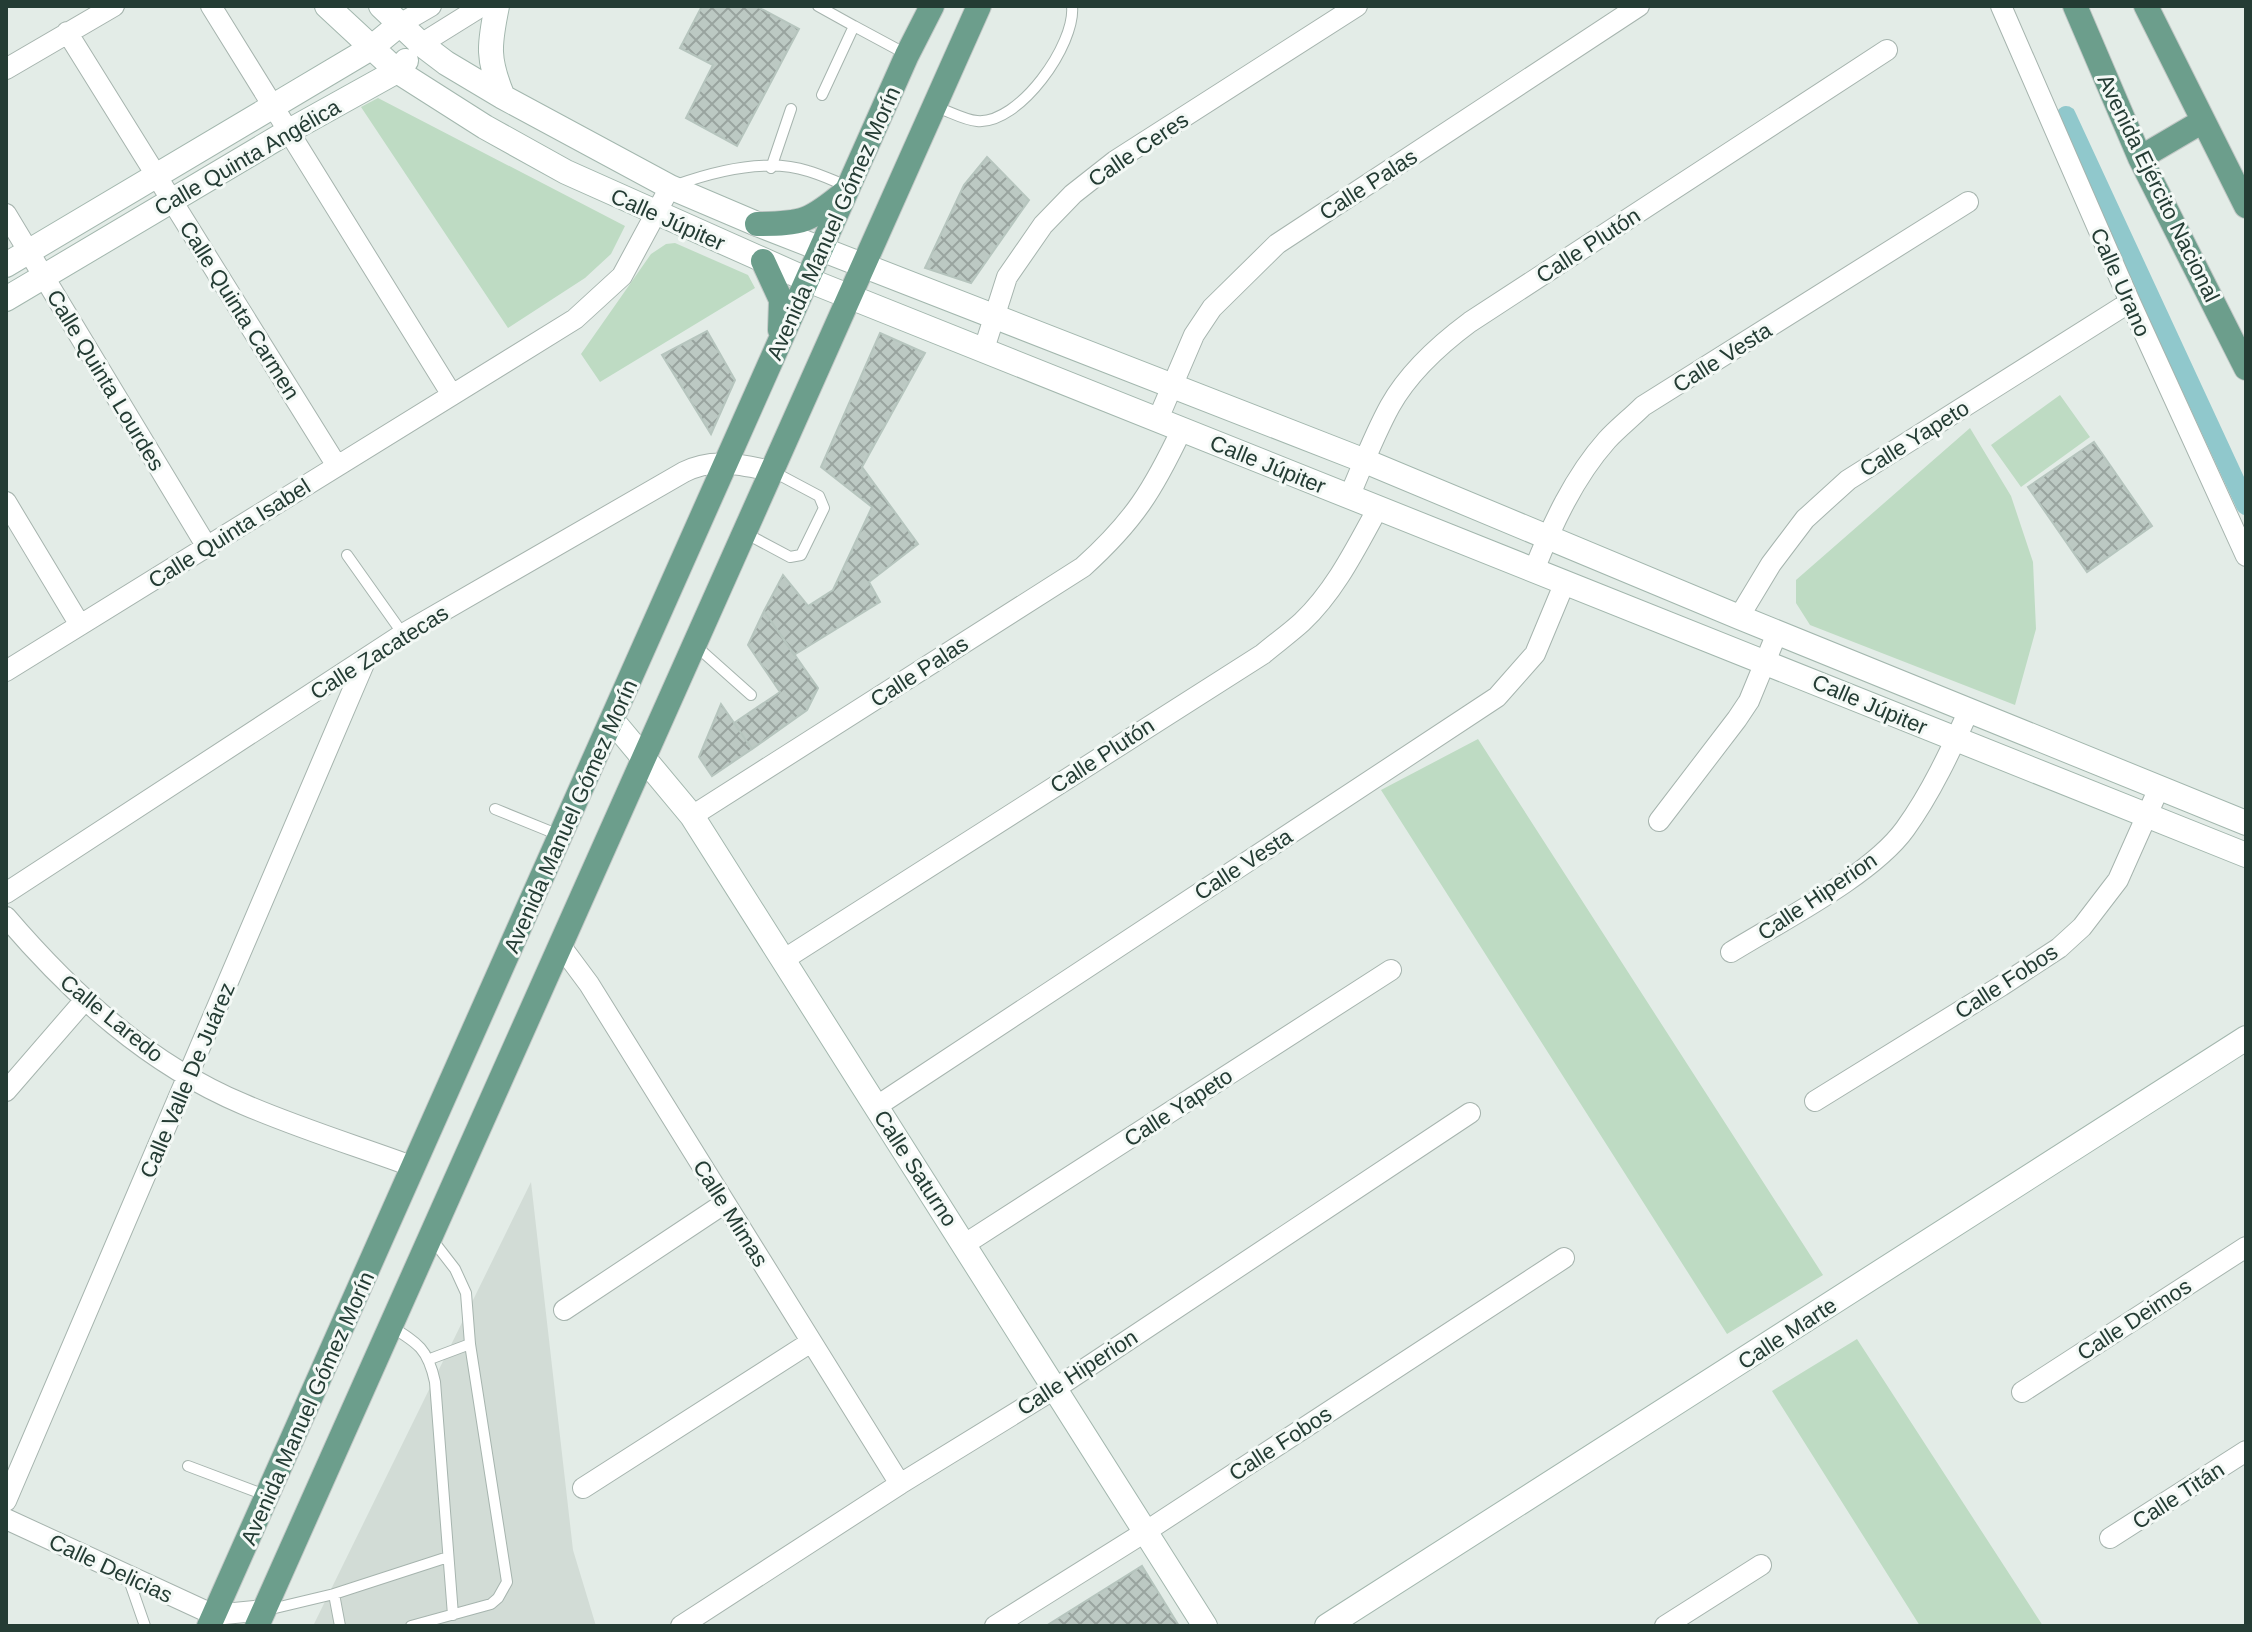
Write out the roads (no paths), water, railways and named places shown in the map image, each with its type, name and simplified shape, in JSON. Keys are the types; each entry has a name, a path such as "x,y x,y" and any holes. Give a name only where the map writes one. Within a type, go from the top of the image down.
{"main road":[{"name":"Avenida Manuel Gómez Morín","path":"212,1621 907,55 932,6"},
{"name":"Avenida Manuel Gómez Morín","path":"261,1618 979,6"},
{"name":"Avenida Ejército Nacional","path":"2075,6 2140,158 2246,368"},
{"path":"2146,6 2246,206"},
{"path":"2140,158 2203,121"},
{"path":"757,224 801,222 850,187"},
{"path":"763,261 781,300 779,344"}],"street":[{"path":"6,69 114,6"},
{"path":"211,6 452,395"},
{"name":"Calle Júpiter","path":"327,6 397,71 485,127 553,164 763,261 2246,855"},
{"name":"Calle Júpiter","path":"381,6 446,63 670,187 757,224 1365,461 1777,633 2246,823"},
{"name":"Calle Quinta Angélica","path":"6,265 371,48 400,24 431,6"},
{"name":"Calle Quinta Angélica","path":"6,299 289,131 397,71 421,44 482,6"},
{"path":"497,6 489,52 492,71 503,97"},
{"name":"Calle Ceres","path":"984,349 1007,277 1043,225 1073,194 1115,161 1357,6"},
{"name":"Calle Palas","path":"1158,419 1194,335 1212,308 1277,244 1639,6"},
{"name":"Calle Urano","path":"2001,6 2130,302 2246,556"},
{"name":"Calle Quinta Carmen","path":"67,32 337,466"},
{"name":"Calle Plutón","path":"1349,497 1390,405 1441,344 1887,50"},
{"name":"Calle Quinta Isabel","path":"6,671 539,343 601,297 622,276 670,187"},
{"name":"Calle Vesta","path":"1534,570 1547,537 1575,485 1607,441 1643,406 1968,202"},
{"name":"Calle Quinta Lourdes","path":"6,214 207,547"},
{"name":"Calle Yapeto","path":"1739,617 1771,564 1805,519 1848,480 2130,302"},
{"name":"Calle Palas","path":"692,816 1083,567 1115,539 1136,514 1160,475 1182,429"},
{"name":"Calle Zacatecas","path":"6,893 403,634 684,472 704,464 726,462 772,471"},
{"path":"6,502 80,625"},
{"name":"Calle Plutón","path":"783,960 1263,654 1303,621 1324,597 1349,562 1378,508"},
{"name":"Calle Vesta","path":"877,1106 1497,697 1535,654 1565,582"},
{"path":"1659,821 1724,739 1749,701 1777,633"},
{"name":"Calle Valle De Juárez","path":"6,1501 366,659"},
{"name":"Calle Hiperion","path":"1731,952 1864,869 1888,847 1904,830 1956,740 1969,710"},
{"name":"Calle Saturno","path":"612,720 692,816 1205,1626"},
{"name":"Calle Fobos","path":"1815,1101 2059,948 2082,927 2118,880 2159,788"},
{"name":"Calle Laredo","path":"6,917 84,1001 189,1077 242,1104 414,1167"},
{"name":"Calle Mimas","path":"560,945 589,984 900,1484"},
{"name":"Calle Yapeto","path":"965,1244 1391,970"},
{"path":"6,1091 84,1001"},
{"name":"Calle Marte","path":"1327,1626 2246,1038"},
{"name":"Calle Hiperion","path":"681,1626 900,1484 1056,1388 1470,1113"},
{"path":"564,1310 725,1203"},
{"name":"Calle Deimos","path":"2022,1392 2246,1247"},
{"name":"Calle Fobos","path":"995,1626 1145,1532 1564,1258"},
{"path":"583,1488 811,1342"},
{"name":"Calle Titán","path":"2110,1538 2246,1451"},
{"name":"Calle Delicias","path":"6,1519 212,1621 261,1618"},
{"path":"1665,1626 1761,1565"}],"lane":[{"path":"818,6 907,55"},
{"path":"934,106 979,121 1004,115 1033,89 1063,50 1074,20 1072,6"},
{"path":"822,95 854,26"},
{"path":"771,168 791,109"},
{"path":"670,187 737,168 787,166 850,187"},
{"path":"745,533 790,557 796,557 801,555 824,508 819,496 772,471"},
{"path":"347,555 403,634"},
{"path":"694,644 751,695"},
{"path":"495,809 561,835"},
{"path":"411,1626 491,1604 507,1582 470,1344 466,1293 455,1269 430,1236"},
{"path":"390,1326 411,1339 430,1359 435,1382 453,1615"},
{"path":"430,1359 470,1344"},
{"path":"188,1466 267,1496"},
{"path":"261,1618 448,1557"},
{"path":"128,1577 145,1626"},
{"path":"334,1594 340,1626"}],"waterway":[{"path":"2066,116 2246,505"}]}
